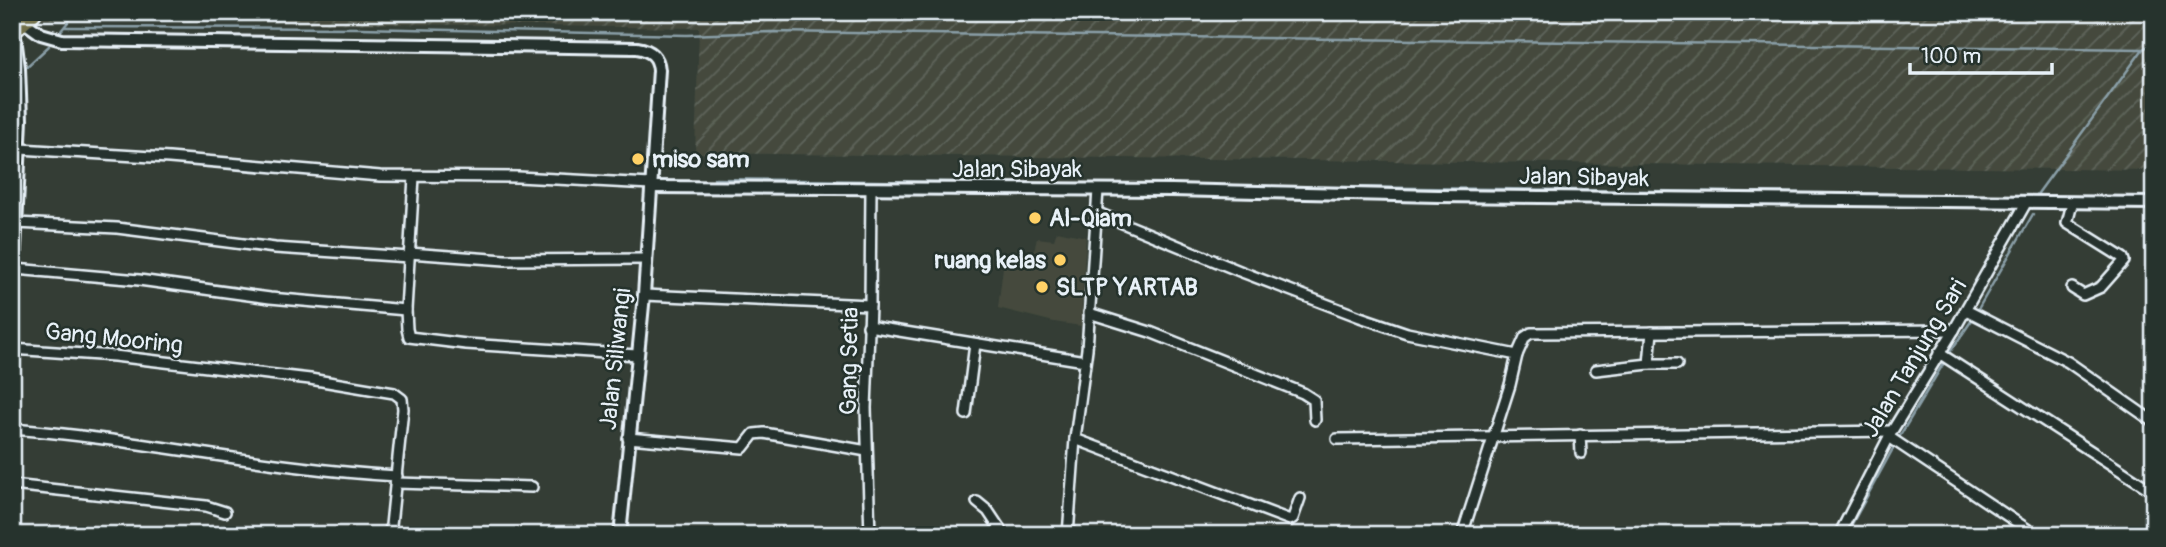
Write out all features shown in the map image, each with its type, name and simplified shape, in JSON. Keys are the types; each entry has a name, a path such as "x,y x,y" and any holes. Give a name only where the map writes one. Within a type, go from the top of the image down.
{"street":[{"path":"12,313 20,149 16,99 20,82 16,63 20,24 62,40 637,48 647,50 658,62 651,186 518,177 414,177 20,149"},
{"path":"414,177 406,310 407,334 413,339 637,355"},
{"name":"Jalan Sibayak","path":"651,186 2154,203"},
{"name":"Jalan Siliwangi","path":"620,535 651,186"},
{"name":"Gang Setia","path":"870,189 870,305 866,408 870,535"},
{"path":"1068,535 1098,190"},
{"name":"Jalan Tanjung Sari","path":"1839,535 1954,330 1968,313 2026,203"},
{"path":"2072,204 2067,223 2124,261 2096,290 2083,295 2072,288"},
{"path":"1098,213 1360,317 1406,332 1517,355"},
{"path":"16,223 117,228 275,247 409,255 505,260 646,259"},
{"path":"15,270 139,280 270,298 406,310"},
{"path":"643,295 870,305"},
{"path":"1089,313 1150,332 1303,393 1314,400 1315,419"},
{"path":"1968,313 2068,362 2154,422"},
{"path":"868,326 1085,361"},
{"path":"1462,535 1517,355 1525,337 1531,333 1954,330"},
{"path":"1650,364 1652,332"},
{"path":"966,414 975,344"},
{"name":"Gang Mooring","path":"12,349 89,353 367,387 399,396 403,409 396,479"},
{"path":"1942,355 2154,492"},
{"path":"1596,370 1677,364"},
{"path":"12,429 86,436 396,479 532,487"},
{"path":"628,438 743,448 754,434 764,433 867,451"},
{"path":"1580,435 1580,453"},
{"path":"1337,439 1580,435 1892,437 2036,535"},
{"path":"1075,439 1290,520 1300,498"},
{"path":"390,535 396,479"},
{"path":"12,485 206,506 225,512"},
{"path":"976,502 988,511 1004,535"}],"shaded area":[{"path":"12,12 2154,12 2154,170 695,153 699,28 12,19"},
{"name":"SLTP YARTAB","path":"1057,231 1086,237 1081,326 998,308 1003,267 1022,267 1029,254 1034,251 1037,238 1054,240"}],"waterway":[{"path":"60,32 76,12"},
{"path":"65,27 360,28 687,35 771,32 2143,49 2154,43"},
{"path":"23,70 49,46"},
{"path":"714,179 2036,196 2143,49"},
{"path":"1977,311 2033,214"},
{"path":"1948,355 1974,317"},
{"path":"1898,439 1945,361"},
{"path":"1846,535 1895,445"}],"place":[{"name":"miso sam","path":"638,159"},
{"name":"Al-Qiam","path":"1035,218"},
{"name":"ruang kelas","path":"1060,260"},
{"name":"SLTP YARTAB","path":"1042,287"}]}
